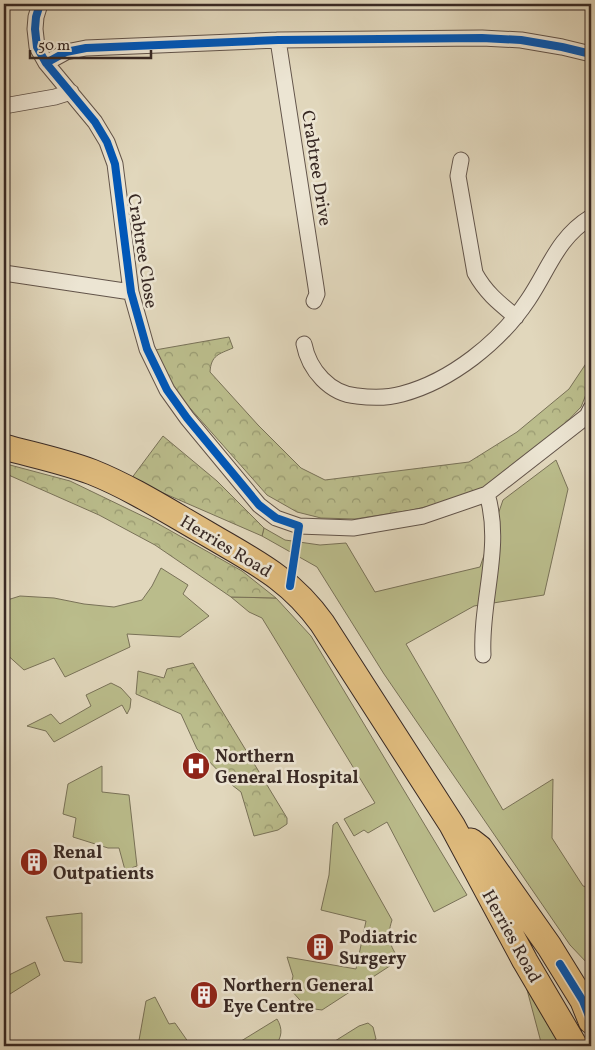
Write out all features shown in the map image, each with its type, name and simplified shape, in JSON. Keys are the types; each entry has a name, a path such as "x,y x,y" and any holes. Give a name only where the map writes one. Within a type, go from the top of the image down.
{"main road":[{"name":"Herries Road","path":"4,447 92,472 127,489 269,570 290,586 308,604 452,825 525,961 575,1046"},
{"name":"Herries Road","path":"452,825 480,848 508,885 583,1001 591,1022"}],"street":[{"name":"Crabtree Close","path":"40,4 34,29 37,47 46,63 103,135 115,164 132,292 147,349 167,390 187,418 260,505 276,518 299,526 353,528 386,524 423,516 487,494 590,414"},
{"path":"46,63 66,52 86,48 278,40 482,38 521,40 591,54"},
{"name":"Crabtree Drive","path":"278,40 317,294 314,301"},
{"path":"4,106 55,97 70,92"},
{"path":"461,160 458,176 476,273 483,287 516,317"},
{"path":"304,344 307,358 316,373 330,386 351,396 373,398 401,394 426,386 450,373 496,338 516,317 539,284 565,238 579,224 591,217"},
{"path":"4,273 132,292"},
{"path":"483,655 482,640 491,573 493,525 492,510 487,494"}],"green space":[{"path":"229,337 233,348 214,359 210,372 258,425 301,468 325,480 469,462 517,432 569,389 591,356 591,382 581,407 555,434 485,488 443,503 412,510 355,519 321,518 297,512 267,495 174,390 155,350"},
{"path":"163,436 217,481 264,528 262,536 131,479"},
{"path":"556,460 568,489 544,595 474,606 406,644 503,810 553,779 552,838 583,886 591,888 591,963 588,964 570,945 384,674 317,567 262,536 264,528 285,540 320,545 346,543 375,592 480,567 503,500"},
{"path":"10,465 70,481 155,522 242,571 276,598 231,597 155,545 99,515 4,473"},
{"path":"161,568 188,585 183,594 209,616 180,637 127,634 130,647 65,677 54,658 24,670 4,652 4,601 20,596 54,598 114,607 142,600"},
{"path":"231,597 276,598 311,636 467,895 434,912 387,822 368,833 364,830 354,836 344,819 375,803 262,618 249,612"},
{"path":"193,663 287,818 287,824 278,830 254,836 241,792 197,749 181,714 136,694 138,671 164,678 167,669"},
{"path":"111,683 121,688 131,699 127,714 122,705 54,742 46,731 27,726 51,714 60,724 91,706 86,695"},
{"path":"102,766 102,792 129,795 137,866 125,870 119,848 108,848 73,837 76,818 63,814 68,784"},
{"path":"337,822 392,920 389,937 393,950 399,960 322,1010 307,1008 290,989 293,976 287,957 356,969 366,921 321,910 329,875 333,825"},
{"path":"82,913 82,963 64,961 46,917"},
{"path":"35,962 40,975 10,994 4,979 5,977"},
{"path":"522,971 565,1046 542,1046"},
{"path":"155,997 169,1024 175,1023 191,1046 138,1046 146,1001"},
{"path":"277,1019 281,1033 275,1046 233,1046"},
{"path":"368,1023 373,1027 376,1039 368,1044 356,1042 349,1046 327,1046 359,1026"}],"cycle path":[{"path":"40,4 35,29 37,47 46,63 95,122 107,142 115,164 131,292 147,349 167,390 187,418 259,505 276,518 299,526 290,586"},
{"path":"46,63 66,52 86,48 278,40 482,38 521,40 591,54"},
{"path":"560,964 583,1001 591,1021"}],"place":[{"name":"Northern General Hospital","path":"196,766"},
{"name":"Renal Outpatients","path":"34,862"},
{"name":"Podiatric Surgery","path":"320,947"},
{"name":"Northern General Eye Centre","path":"204,995"}]}
